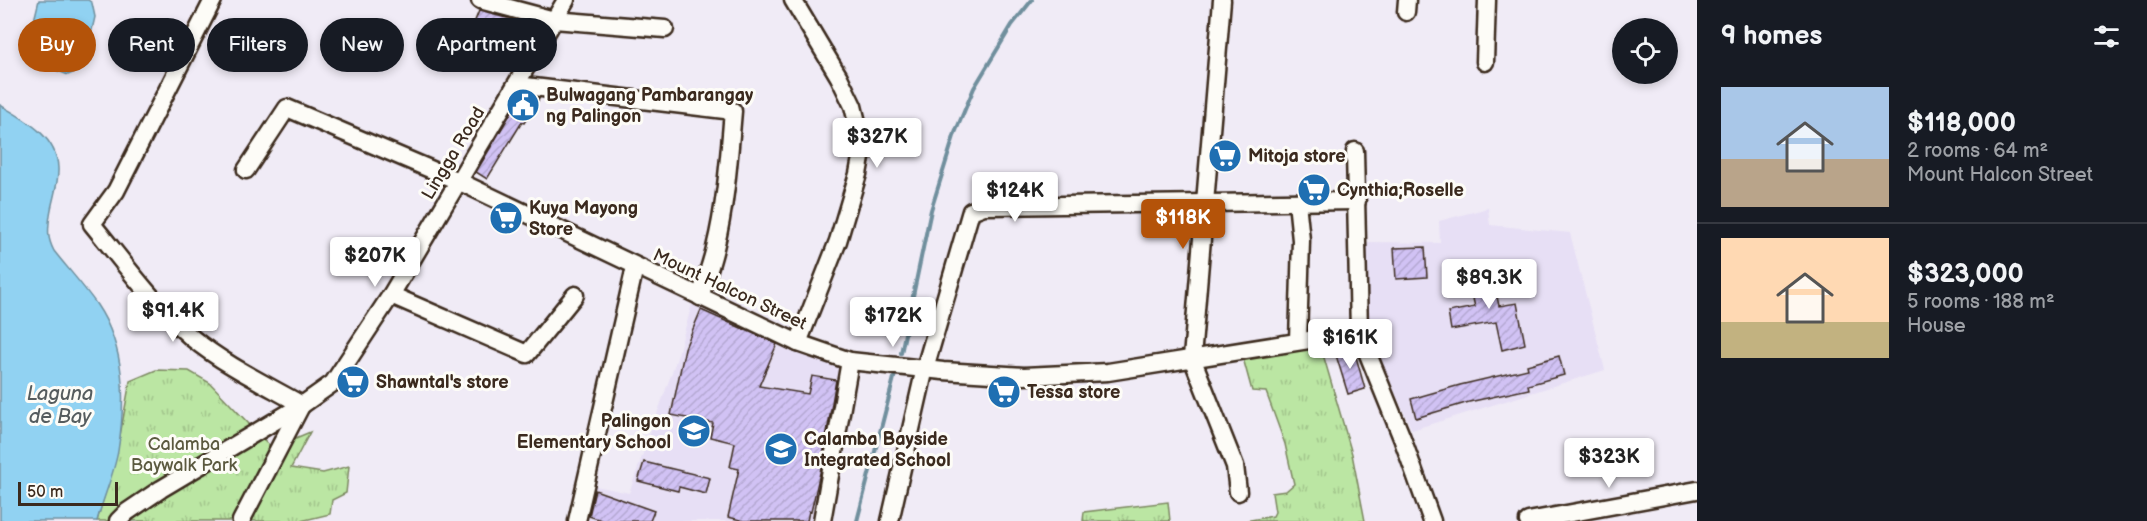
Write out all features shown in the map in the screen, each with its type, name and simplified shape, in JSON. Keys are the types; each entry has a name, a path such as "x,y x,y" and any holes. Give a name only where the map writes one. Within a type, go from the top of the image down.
{"street":[{"path":"213,0 116,191 92,224 157,303 193,338 240,371 302,405 241,521"},
{"path":"480,0 547,18"},
{"name":"Lingga Road","path":"555,18 566,0"},
{"path":"793,0 839,77 853,106 862,147 858,174 838,242 798,343"},
{"path":"1222,0 1192,358 1235,466 1238,492"},
{"path":"1485,62 1487,0"},
{"path":"557,20 665,29"},
{"name":"Lingga Road","path":"118,521 161,489 302,405 333,383 391,295 524,72"},
{"path":"517,85 733,111 722,213 715,250 700,297"},
{"name":"Mount Halcon Street","path":"246,170 287,108 458,181 798,343 850,362 1024,376 1108,372 1359,332"},
{"path":"1355,151 1359,332 1402,438 1432,521"},
{"path":"890,521 925,368 971,211 984,206 1357,201"},
{"path":"1297,202 1301,240 1298,341"},
{"path":"577,521 636,267"},
{"path":"391,295 527,354 575,295"},
{"path":"822,521 850,362"},
{"path":"1528,521 1697,490"}],"shaded area":[{"path":"1488,208 1490,225 1570,233 1605,370 1412,430 1367,330 1367,242 1440,243 1439,221"},
{"path":"692,304 847,367 813,521 588,521 583,519 591,485 629,493 677,358"}],"green space":[{"path":"1320,344 1352,454 1365,521 1245,521 1273,516 1275,512 1272,493 1286,491 1294,484 1285,444 1266,392 1252,391 1243,358"},
{"name":"Calamba Baywalk Park","path":"156,370 189,371 210,383 272,448 310,432 291,468 323,473 349,466 346,493 332,500 330,514 301,521 97,521 117,452 130,381"},
{"path":"1168,502 1170,521 1083,521 1084,512"}],"water":[{"path":"39,0 88,0 92,3 95,17 95,18 35,18"},
{"path":"60,72 76,72 68,75"},
{"name":"Laguna de Bay","path":"0,105 38,130 52,147 58,174 49,220 50,242 54,251 97,305 114,339 123,394 121,432 116,460 97,521 0,521"}],"building":[{"path":"479,11 506,18 476,18"},
{"path":"521,96 539,99 487,179 476,172"},
{"path":"1425,247 1427,277 1396,279 1394,248"},
{"path":"1490,264 1499,306 1517,303 1525,344 1502,350 1496,322 1451,330 1448,312 1475,307 1466,269"},
{"name":"Calamba Bayside Integrated School","path":"701,310 777,344 759,386 808,394 812,376 836,380 820,473 807,521 744,521 728,517 739,469 730,467 735,443 710,437 713,423 671,415 685,348"},
{"path":"1353,346 1365,389 1348,394 1335,352"},
{"path":"1559,356 1564,375 1528,385 1529,389 1469,402 1416,418 1411,399 1528,369 1527,365"},
{"path":"644,462 710,478 706,494 679,487 678,491 638,481"},
{"path":"595,490 654,511 650,521 604,521 589,516"}],"waterway":[{"path":"901,353 931,210 955,133 974,88 1012,25 1032,0"},
{"path":"857,521 895,374"}],"place":[{"name":"Bulwagang Pambarangay ng Palingon","path":"523,105"},
{"name":"Mitoja store","path":"1225,156"},
{"name":"Cynthia;Roselle","path":"1314,190"},
{"name":"Kuya Mayong Store","path":"506,218"},
{"name":"Shawntal's store","path":"353,382"},
{"name":"Tessa store","path":"1004,392"},
{"name":"Palingon Elementary School","path":"694,431"},
{"name":"Calamba Bayside Integrated School","path":"781,449"}]}
